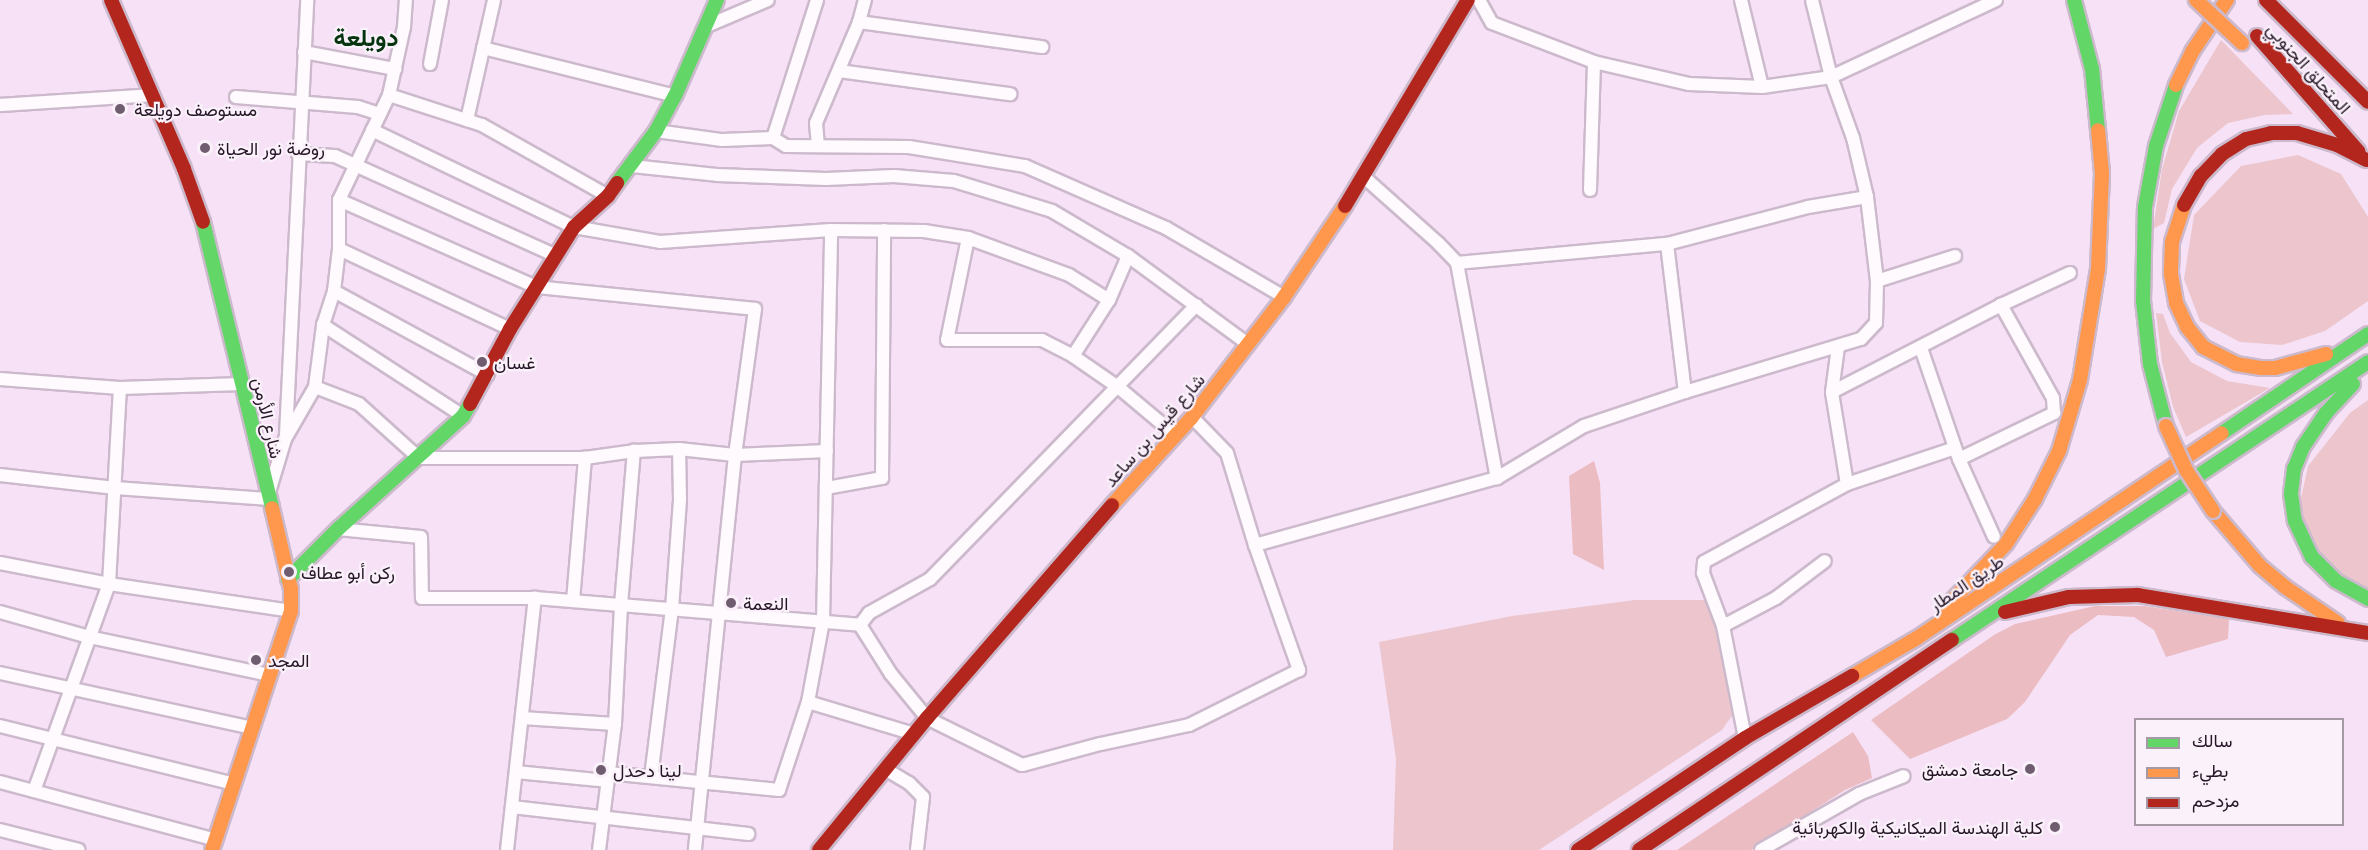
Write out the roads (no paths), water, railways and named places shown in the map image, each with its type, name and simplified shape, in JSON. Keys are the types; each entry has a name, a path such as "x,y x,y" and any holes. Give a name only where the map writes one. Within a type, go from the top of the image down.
{"main road":[{"name":"شارع الأرمن","path":"111,0 184,169 204,225 267,499 288,579 291,611 214,845"},
{"path":"288,579 463,416 488,375 510,329 574,227 608,196 656,131 675,96 717,0"},
{"name":"شارع قيس بن ساعد","path":"819,850 887,770 927,718 1174,434 1192,417 1284,297 1364,177 1468,0"},
{"path":"1917,638 1999,552 2022,522 2048,476 2074,404 2098,268 2102,173 2092,69 2074,0"},
{"path":"2196,0 2322,122 2350,141"},
{"path":"2219,0 2234,14"},
{"path":"2227,0 2192,51 2170,98 2156,146 2145,207 2142,269 2150,364 2166,426 2186,470 2212,511 2260,566 2304,601 2347,629"},
{"name":"المتحلق الجنوبي","path":"2266,0 2368,102"},
{"name":"المتحلق الجنوبي","path":"2253,32 2285,65 2367,161"},
{"path":"2345,349 2268,368 2236,364 2214,354 2194,339 2176,303 2171,274 2172,242 2181,212 2201,176 2222,154 2246,139 2271,133 2297,133 2337,145 2367,161"},
{"name":"طريق المطار","path":"1578,850 1745,738 1917,638 2368,334"},
{"path":"1639,850 2368,362"},
{"path":"2368,367 2326,413 2303,447 2294,469 2291,487 2295,521 2312,556 2336,581 2368,599"},
{"path":"1981,621 2047,601 2115,594 2161,598 2368,633"}],"street":[{"path":"285,439 300,102 307,0"},
{"path":"0,475 115,488 267,499 285,439 315,387 323,325 334,291 339,249 339,200 389,95 404,27 406,0"},
{"path":"430,64 442,0"},
{"path":"467,120 494,0"},
{"path":"707,26 768,0"},
{"path":"773,138 817,0"},
{"path":"818,146 816,123 859,22 865,0"},
{"path":"1479,0 1492,23 1594,62 1689,84 1762,87 1831,76 1996,0"},
{"path":"1741,0 1762,87"},
{"path":"1255,545 1497,478 1584,426 1685,392 1861,339 1876,323 1877,281 1867,197 1852,138 1831,76 1812,0"},
{"path":"859,22 1041,46"},
{"path":"483,48 675,96"},
{"path":"304,52 395,69"},
{"path":"1590,190 1594,62"},
{"path":"839,71 1010,94"},
{"path":"0,105 153,95"},
{"path":"389,95 482,125 608,196"},
{"path":"236,97 358,107 380,114"},
{"path":"372,130 574,227 660,242 831,230 924,231 968,238 1069,276 1109,300"},
{"path":"656,131 722,140 773,138 786,146 909,147 1025,166 1166,228 1284,297"},
{"path":"298,154 335,156 556,256"},
{"path":"632,165 717,175 826,179 894,176 954,181 1052,211 1128,256 1248,344"},
{"path":"1364,177 1457,263 1497,478"},
{"path":"1457,263 1667,244 1808,207 1867,197"},
{"path":"339,200 536,287 755,309 735,455 701,782 699,829 695,850"},
{"path":"516,772 651,777 779,790 808,702 823,621 831,230"},
{"path":"826,488 882,478 884,230"},
{"path":"968,238 947,340 1042,340 1073,356 1118,387 1174,434"},
{"path":"1667,244 1685,392"},
{"path":"339,249 510,329"},
{"path":"1073,356 1109,300 1128,256"},
{"path":"1877,281 1955,256"},
{"path":"1832,392 1922,348 2001,305 2070,273"},
{"path":"334,291 488,375"},
{"path":"860,625 869,613 930,579 1196,305"},
{"path":"1745,738 1723,626 1703,573 1704,562 1847,484 1957,453 2054,413 2053,398 2001,305"},
{"path":"323,325 463,416"},
{"path":"1838,347 1832,392 1847,484"},
{"path":"1922,348 1957,453 1994,537"},
{"path":"0,379 120,388 242,384"},
{"path":"315,387 358,404 418,458 585,459 634,451 679,449 735,455 827,451"},
{"path":"34,791 54,740 69,689 109,584 120,388"},
{"path":"860,625 891,674 927,718 1022,765 1189,725 1299,670 1255,545 1227,453 1192,417"},
{"path":"651,777 672,609 680,499 679,449"},
{"path":"599,850 615,724 621,605 634,451"},
{"path":"573,601 585,459"},
{"path":"338,530 420,537 422,598 535,598 860,625"},
{"path":"1723,626 1776,598 1825,561"},
{"path":"0,563 109,584 291,611"},
{"path":"507,850 535,598"},
{"path":"0,612 89,637 270,675"},
{"path":"0,673 253,728"},
{"path":"808,702 914,734"},
{"path":"522,718 615,724"},
{"path":"0,726 234,784"},
{"path":"887,770 909,783 923,797 917,850"},
{"path":"1761,850 1859,794 1904,776"},
{"path":"0,782 214,845"},
{"path":"512,807 748,834"},
{"path":"0,830 79,850"}],"place":[{"name":"مستوصف دويلعة","path":"120,109"},
{"name":"روضة نور الحياة","path":"205,148"},
{"name":"غسان","path":"482,362"},
{"name":"ركن أبو عطاف","path":"289,572"},
{"name":"النعمة","path":"731,603"},
{"name":"المجد","path":"256,660"},
{"name":"جامعة دمشق","path":"2030,769"},
{"name":"لينا دحدل","path":"601,770"},
{"name":"كلية الهندسة الميكانيكية والكهربائية","path":"2055,827"}],"district":[{"name":"دويلعة","path":"366,37"}]}
